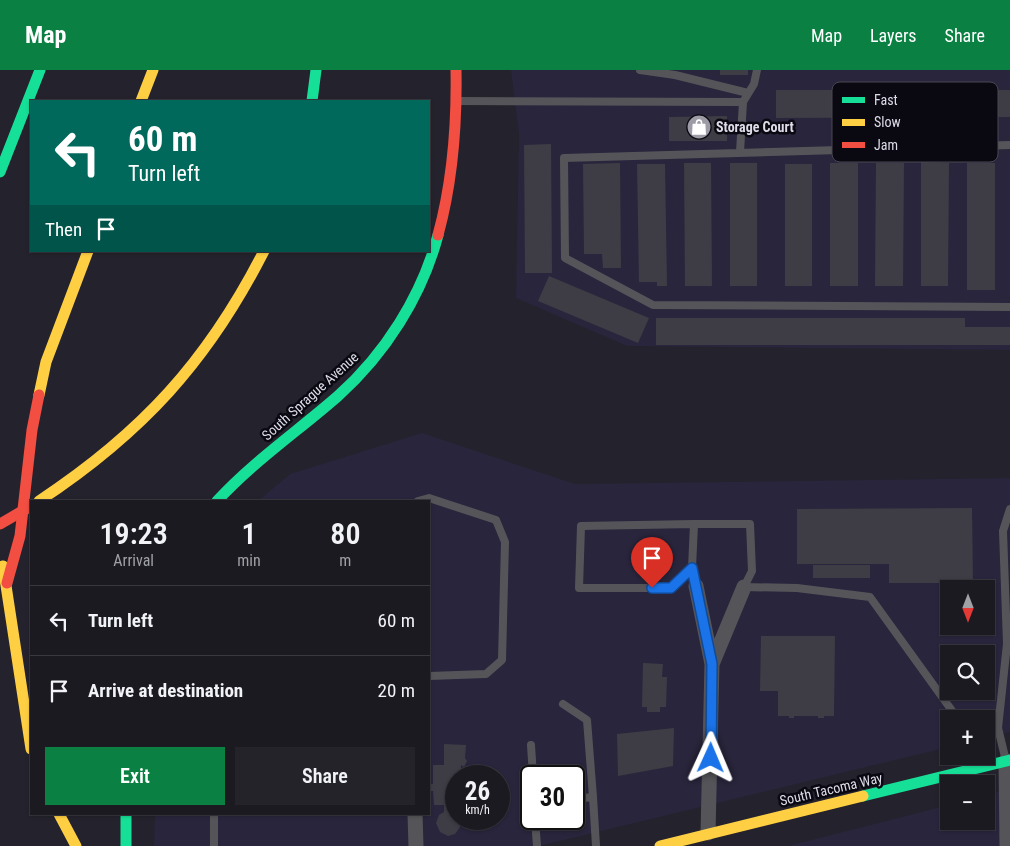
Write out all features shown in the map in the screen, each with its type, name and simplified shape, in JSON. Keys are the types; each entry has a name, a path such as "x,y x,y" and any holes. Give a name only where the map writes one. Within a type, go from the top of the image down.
{"main road":[{"path":"0,172 40,70"},
{"path":"141,100 153,70"},
{"path":"312,100 316,70"},
{"name":"South Sprague Avenue","path":"218,500 251,468 356,379 372,361 404,315 428,265 444,220 455,156 456,70"},
{"path":"7,583 20,536 32,430 46,362 88,252"},
{"path":"41,500 75,477 152,412 184,378 214,341 239,301 264,252"},
{"path":"0,524 30,507"},
{"path":"0,554 7,583 19,679 30,743"},
{"name":"South Tacoma Way","path":"660,846 707,840 974,766 1008,761"},
{"path":"60,815 76,846"},
{"path":"126,815 126,846"}],"street":[{"path":"696,586 712,664 707,840"},
{"path":"712,664 744,587"},
{"path":"1007,846 1008,761"},
{"path":"415,815 416,846"}],"lane":[{"path":"640,70 675,75 748,93"},
{"path":"740,152 743,102 754,84 757,70"},
{"path":"457,101 743,102"},
{"path":"832,150 564,158 565,258 653,305 1010,307"},
{"path":"422,500 429,498 496,520 505,542 502,660 486,674 430,676"},
{"path":"1008,761 998,728 1008,644 1003,531 1010,509"},
{"path":"694,524 692,568 696,586"},
{"path":"692,568 671,588 580,588 581,526 750,524 752,571 744,587 797,588 870,597 952,710"},
{"path":"563,704 587,720 596,846"},
{"path":"531,745 532,765"},
{"path":"585,799 593,798"},
{"path":"214,815 214,846"},
{"path":"536,830 537,846"}],"shaded area":[{"path":"511,70 1010,70 1010,350 627,346 516,298 519,134"},
{"path":"422,433 575,484 1010,478 1010,732 995,735 995,710 940,710 940,749 539,846 154,846 155,815 430,815 430,500 259,500 290,474"},
{"path":"1010,789 1010,846 788,846 940,807 940,830 995,830 995,793"}],"building":[{"path":"720,70 748,70 748,75 720,75"},
{"path":"776,90 832,90 832,118 776,118"},
{"path":"998,90 1010,90 1010,117 998,117"},
{"path":"727,116 727,141 669,141 669,117"},
{"path":"551,144 552,273 525,273 524,145"},
{"path":"921,162 949,163 948,286 921,286"},
{"path":"620,163 621,268 603,268 602,254 584,254 583,164"},
{"path":"684,163 711,163 712,286 685,286"},
{"path":"730,163 757,163 757,286 730,286"},
{"path":"830,163 858,163 858,286 830,286"},
{"path":"876,163 904,163 903,286 875,286"},
{"path":"967,163 995,163 995,290 967,290"},
{"path":"637,164 665,164 667,286 657,286 657,282 639,282"},
{"path":"785,164 812,164 812,286 785,286"},
{"path":"549,276 649,318 638,343 538,301"},
{"path":"656,318 965,318 965,327 1010,327 1010,345 656,345"},
{"path":"972,508 973,580 940,580 940,583 889,583 889,564 797,564 797,509"},
{"path":"813,565 870,565 870,578 813,578"},
{"path":"761,636 835,636 834,716 818,718 818,716 794,716 794,718 789,718 789,716 778,716 778,691 760,691"},
{"path":"643,663 663,664 662,677 667,677 666,707 660,707 660,712 647,712 647,707 642,707"},
{"path":"674,728 673,766 618,776 617,734"},
{"path":"444,744 466,745 465,758 467,761 465,765 445,765 445,830 458,830 455,834 448,836 440,832 436,823 439,815 444,812 444,805 434,805 433,791 430,791 430,784 433,784 433,765 444,765"}],"traffic: fast":[{"path":"0,172 40,70"},
{"path":"312,100 316,70"},
{"path":"218,500 261,459 338,396 371,362 400,323 412,302 431,258 438,235"},
{"path":"863,796 1010,760"},
{"path":"126,815 126,846"}],"traffic: slow":[{"path":"141,100 153,70"},
{"path":"39,395 46,362 88,252"},
{"path":"40,500 110,449 169,392 220,327 263,252"},
{"path":"3,566 30,742"},
{"path":"660,846 863,796"},
{"path":"60,815 76,846"}],"traffic: jam":[{"path":"438,235 451,174 456,112 456,70"},
{"path":"7,583 20,536 32,430 39,395"},
{"path":"0,524 30,507"}],"place":[{"name":"Storage Court","path":"699,127"}],"route":[{"path":"652,588 671,588 692,568 712,664 711,758"}]}
